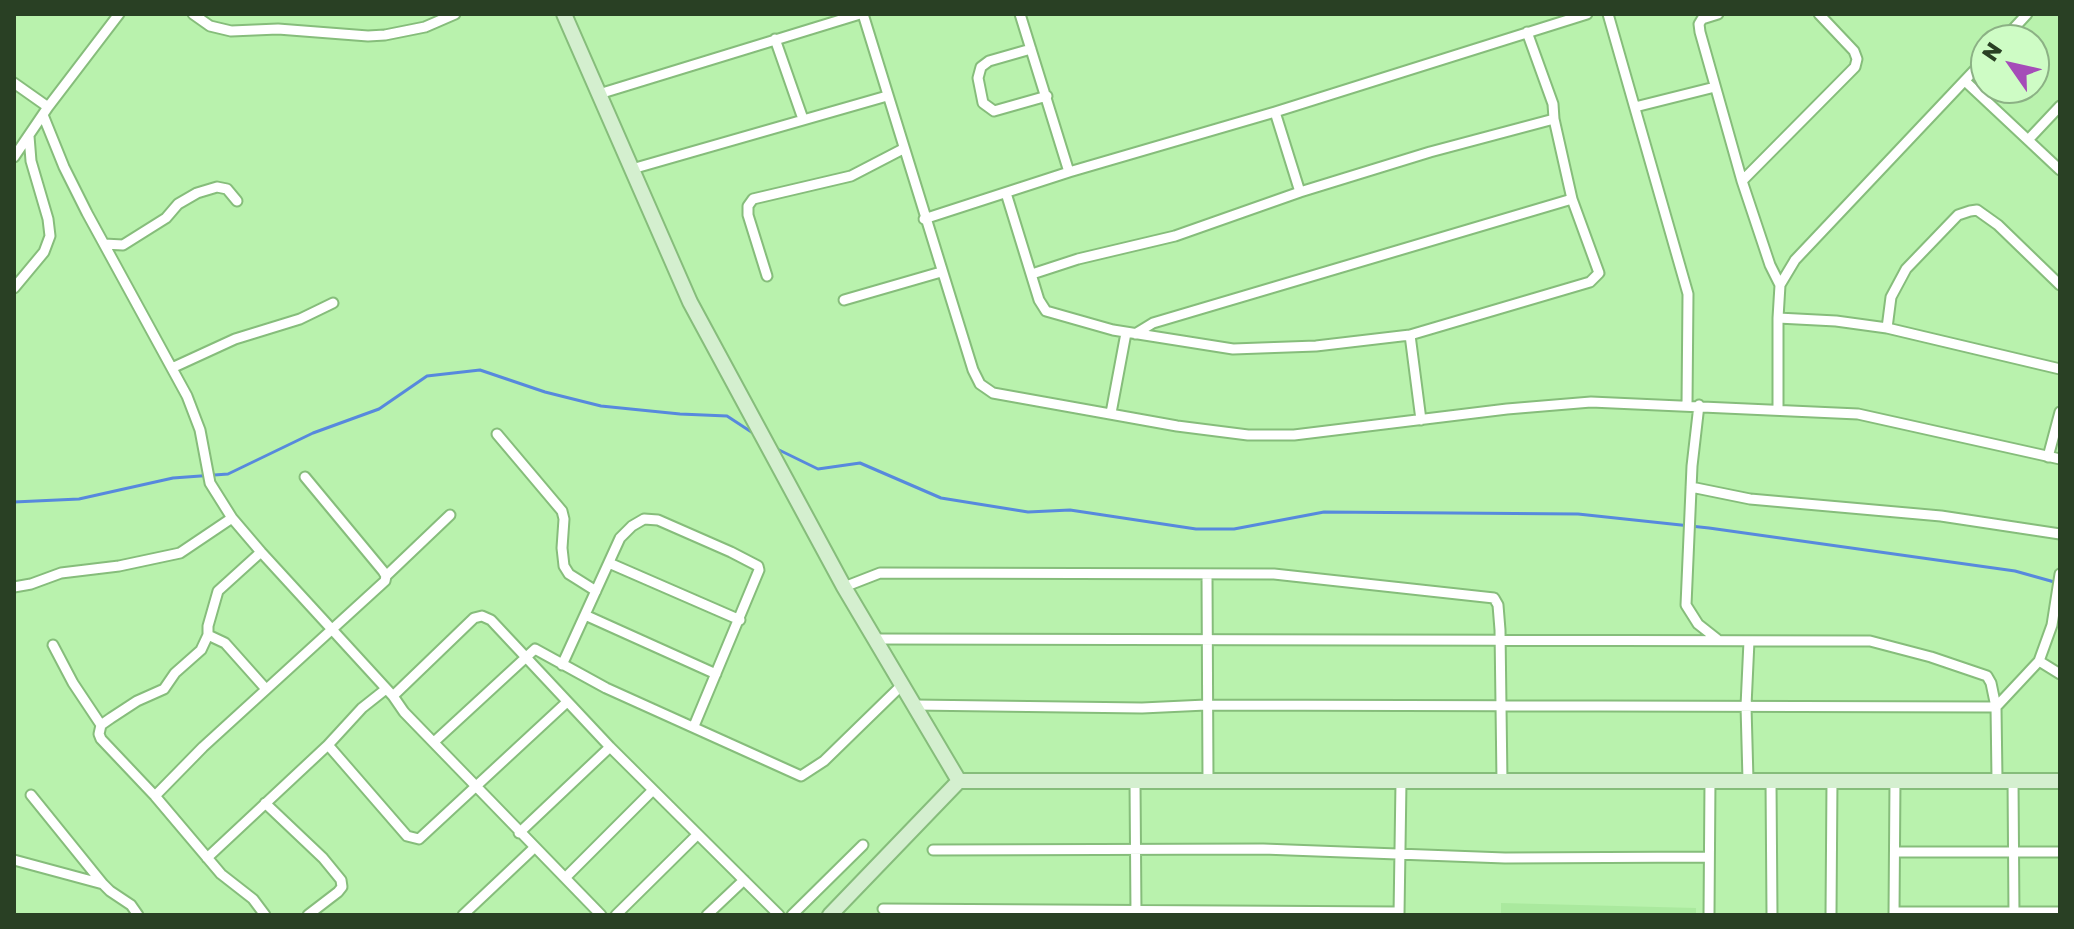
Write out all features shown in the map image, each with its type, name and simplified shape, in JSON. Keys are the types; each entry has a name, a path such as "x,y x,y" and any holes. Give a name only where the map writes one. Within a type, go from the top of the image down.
{"street":[{"path":"14,157 119,14"},
{"path":"193,14 210,26 231,31 278,29 368,36 425,27 455,14"},
{"path":"564,14 690,302 844,587 959,781"},
{"path":"599,94 861,14 973,370 980,384 993,393 1054,406 1248,435 1294,435 1591,402 1858,414 2060,459"},
{"path":"1020,14 1069,172"},
{"path":"924,219 1587,14"},
{"path":"1608,14 1688,294 1687,405"},
{"path":"1718,14 1702,19 1699,24 1742,181 1770,265 1780,285"},
{"path":"1742,181 1855,67 1857,59 1854,51 1819,14"},
{"path":"1006,193 1039,300 1046,311 1130,333 1233,349 1316,346 1410,335 1596,279 1599,273 1572,199 1553,104 1527,32"},
{"path":"775,39 803,119"},
{"path":"1031,49 989,61 981,67 978,78 983,103 994,111 1047,96"},
{"path":"1778,410 1780,285 1810,241 1970,76"},
{"path":"1965,81 2060,170"},
{"path":"14,83 46,111 64,167 174,367 200,430 210,483 232,518 404,712 601,915"},
{"path":"1635,107 1715,87"},
{"path":"632,169 887,96"},
{"path":"2028,140 2060,106"},
{"path":"1275,112 1300,192"},
{"path":"1032,274 1078,259 1175,236 1300,192 1430,152 1554,119"},
{"path":"14,288 44,252 50,236 31,161 29,136"},
{"path":"767,276 748,215 748,206 753,199 851,176 903,149"},
{"path":"104,244 123,245 166,218 178,204 197,193 217,187 227,189 237,201"},
{"path":"1130,333 1153,323 1572,199"},
{"path":"1887,328 1891,297 1906,269 1958,215 1970,211 1977,210 1998,225 2060,285"},
{"path":"116,266 123,245"},
{"path":"844,300 941,272"},
{"path":"174,367 252,332 300,319 333,303"},
{"path":"1778,318 1887,328 2060,369"},
{"path":"1111,413 1130,333"},
{"path":"1410,335 1421,420"},
{"path":"1699,405 1691,487 1686,605 1698,624 1717,639"},
{"path":"2048,457 2060,412"},
{"path":"497,434 562,511 564,566 569,574 596,591"},
{"path":"305,477 386,576"},
{"path":"1691,487 1750,499 1941,516 2060,534"},
{"path":"155,796 203,747 385,581 386,576 450,515"},
{"path":"14,587 61,573 119,566 180,553 232,518"},
{"path":"562,665 620,538 644,519 658,520 758,566 740,620 694,726"},
{"path":"101,725 137,701 164,689 175,673 201,650 208,635 218,591 261,552"},
{"path":"609,563 740,620"},
{"path":"844,587 880,573 1274,574 1494,598 1498,605 1500,639 1502,782"},
{"path":"1207,575 1208,780"},
{"path":"914,705 1142,708 1206,705 1996,707 2039,661 2052,625 2060,576"},
{"path":"585,615 716,674"},
{"path":"207,858 328,745 362,708 389,692 474,618 482,616 491,620 610,747 779,915"},
{"path":"208,635 225,643 266,689"},
{"path":"875,639 1717,639 1885,643 1987,676 1996,707 1997,779"},
{"path":"1748,780 1746,706 1749,641"},
{"path":"53,645 73,683 101,725 101,739 155,796 221,874 253,899 265,915"},
{"path":"434,742 535,649 606,688 801,776 824,761 902,685"},
{"path":"2039,661 2060,674"},
{"path":"328,745 407,836 419,839 567,702"},
{"path":"519,833 610,747"},
{"path":"2013,779 2014,913"},
{"path":"1709,915 1710,780"},
{"path":"1831,915 1832,780"},
{"path":"1895,780 1894,914 2060,912"},
{"path":"830,915 959,781 2060,781"},
{"path":"1135,781 1136,913"},
{"path":"1771,781 1772,915"},
{"path":"883,909 1399,913 1401,782"},
{"path":"565,878 653,790"},
{"path":"31,795 103,884 124,898 138,915"},
{"path":"265,803 323,858 341,880 342,887 338,892 308,915"},
{"path":"616,915 697,835"},
{"path":"792,915 863,845"},
{"path":"463,915 534,848"},
{"path":"933,850 1263,849 1505,858 1709,857"},
{"path":"1895,852 2060,852"},
{"path":"14,860 103,884"},
{"path":"707,915 744,880"}],"shaded area":[{"path":"1501,903 1696,908 1696,915 1501,915"}],"waterway":[{"path":"14,502 79,499 173,478 228,474 313,433 379,409 427,376 480,370 545,392 601,406 727,416 756,435"},
{"path":"775,448 818,469 860,463 941,498 1028,512 1070,510 1196,529 1234,529 1324,512 1578,514 1709,528 2015,571 2058,583"}]}
